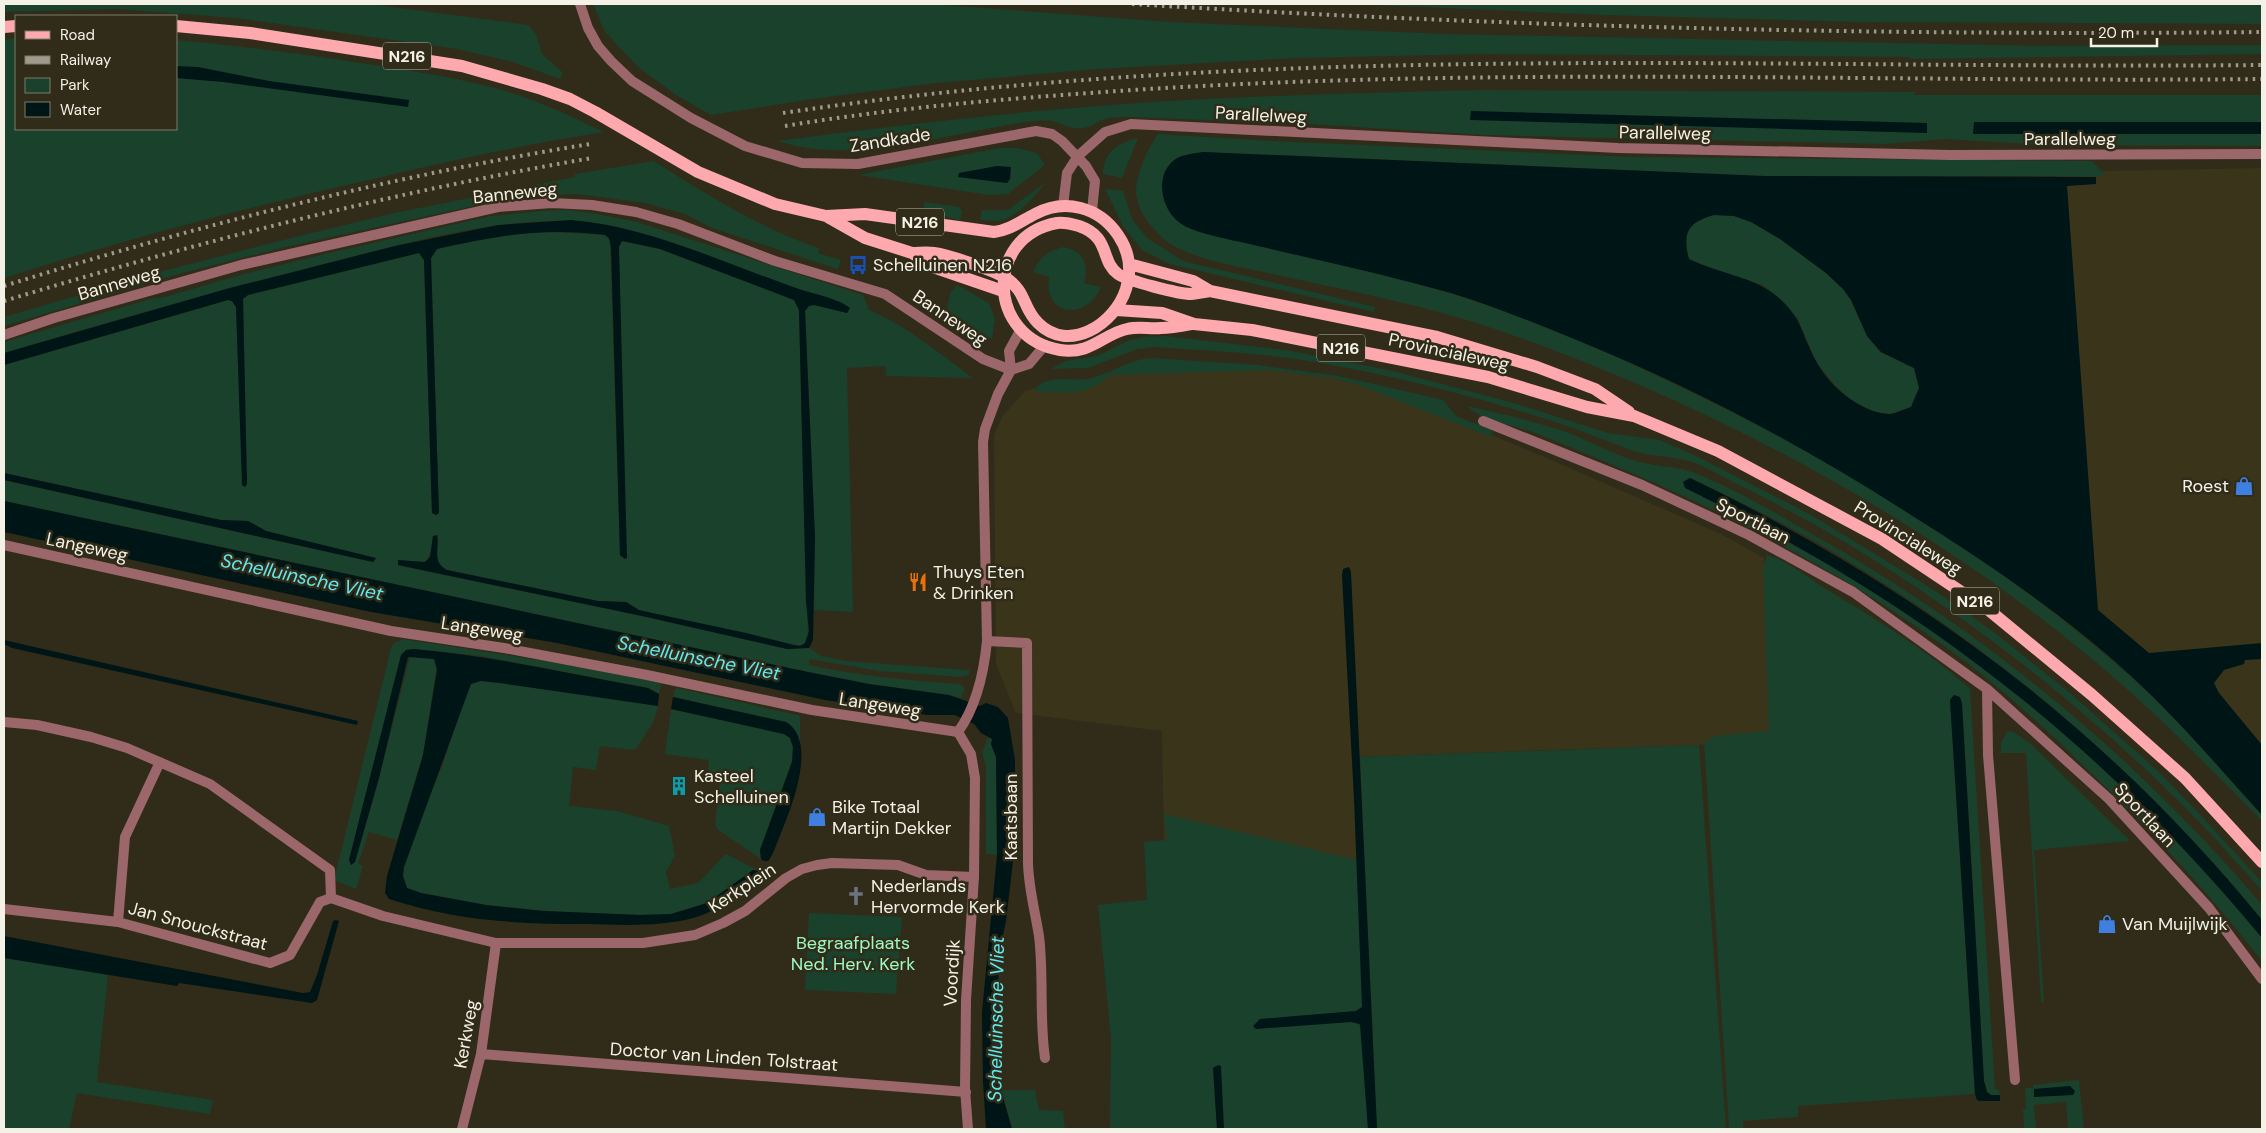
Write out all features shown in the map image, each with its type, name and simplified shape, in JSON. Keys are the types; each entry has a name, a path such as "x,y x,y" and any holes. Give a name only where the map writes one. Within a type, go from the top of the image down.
{"main road":[{"name":"N216","path":"178,26 250,33 462,66 503,76 570,99 626,129 698,172 775,204 826,216 866,214 994,232 1013,227 1036,213 1063,206 1077,207 1092,211 1103,218 1114,230 1126,252 1129,264 1129,279 1121,302 1116,310 1098,327 1073,335 1055,334 1035,320 1017,286 1004,277 934,253 912,253 865,238 826,216"},
{"path":"1020,331 1011,316 1003,291 1006,267 1019,245 1042,228 1059,223 1063,206"},
{"name":"N216","path":"1059,223 1078,226 1096,236 1102,244 1113,269 1118,274 1129,279"},
{"name":"N216","path":"912,253 930,266 1003,291"},
{"name":"Provincialeweg","path":"1129,264 1193,281 1210,291 1437,337 1537,367 1595,389 1634,416"},
{"name":"Provincialeweg","path":"1129,279 1190,294 1210,291"},
{"name":"Provincialeweg","path":"1116,310 1162,313 1194,324"},
{"name":"Provincialeweg","path":"1045,346 1061,350 1078,349 1095,345 1119,331 1141,327 1160,328 1194,324 1252,330 1488,377 1587,407 1634,416 1718,451 1882,539 1990,611 2092,695 2185,778 2262,862"},
{"name":"N216","path":"1020,331 1045,346"},
{"path":"1045,346 1055,334"}],"street":[{"name":"Zandkade","path":"580,4 588,28 611,62 632,81 691,118 745,146 802,163 858,164 1036,131 1052,134 1062,140 1092,174 1095,182 1092,211"},
{"name":"Parallelweg","path":"1078,156 1105,132 1131,124 1618,148 1950,155 2262,154"},
{"path":"1063,206 1067,173 1078,156"},
{"name":"Banneweg","path":"4,335 54,318 241,265 498,207 552,203 592,205 678,224 776,261 885,294 983,359 1011,370"},
{"path":"961,728 974,698 985,664 987,641 983,442 985,428 998,394 1011,370 1009,351 1020,331"},
{"path":"1011,370 1029,364 1045,346"},
{"name":"Sportlaan","path":"1483,421 1642,485 1757,540 1853,592 1987,689 2109,799 2209,908 2262,979"},
{"name":"Langeweg","path":"4,545 391,631 580,663 812,710 961,728"},
{"name":"Kaatsbaan","path":"987,641 1027,643 1028,873 1029,891 1038,936 1040,1007 1045,1058"},
{"path":"1987,689 1988,755 2015,1080"},
{"path":"4,722 38,725 91,736 160,762 210,784 330,870 331,898 383,916 496,943"},
{"name":"Voordijk","path":"961,728 974,764 974,877 966,1000 968,1129"},
{"path":"118,922 124,837 160,762"},
{"name":"Kerkplein","path":"496,943 643,943 695,935 745,911 786,878 802,869 832,863 898,865 926,875 974,877"},
{"name":"Jan Snouckstraat","path":"4,909 118,922 270,963 290,955 320,902 331,898"},
{"name":"Kerkweg","path":"462,1129 481,1054 496,943"},
{"name":"Doctor van Linden Tolstraat","path":"481,1054 966,1092"}],"shaded area":[{"path":"2262,168 2262,804 2076,598 2055,172"},
{"path":"1127,367 1251,367 1340,378 1460,422 1542,456 1721,534 1764,558 1775,735 1699,745 1356,757 1362,861 1165,901 1162,731 1016,713 996,664 994,435 1002,417 1025,391 1043,386 1087,386"}],"green space":[{"path":"4,4 370,4 528,25 536,34 542,54 563,73 560,79 513,62 457,49 236,18 118,9 4,12"},
{"path":"593,4 930,4 1170,22 1444,34 2044,46 2262,45 2262,54 1910,59 1909,57 1484,54 1296,58 1098,69 936,83 819,98 711,115 676,95 638,67 605,32"},
{"path":"1348,4 2262,4 2262,24 1861,22 1605,15"},
{"path":"15,38 15,130 178,130 178,40 321,57 457,79 523,97 550,107 604,132 488,153 280,201 187,224 4,278 4,40"},
{"path":"1484,90 1914,92 1915,95 2262,95 2262,146 2048,145 1945,139 1884,144 1484,135 1294,123 1126,117 1106,119 1085,128 1071,127 1053,121 1026,122 902,145 870,149 838,150 807,148 777,141 938,121 1099,106 1243,97"},
{"path":"1158,134 1631,157 2092,161 2103,173 2103,176 1764,176 1203,152 1176,160 1165,173 1185,226 1218,236 1420,284 1514,315 1574,338 1662,378 1749,421 1864,484 1974,554 2027,592 2128,674 2197,743 2262,815 2262,821 2161,720 2097,663 2030,610 1960,560 1887,513 1735,429 1657,393 1578,360 1472,321 1364,294 1209,260 1181,250 1169,243 1147,220 1139,206 1136,192 1143,162"},
{"path":"1138,138 1122,178 1103,174 1106,160 1113,149 1125,142"},
{"path":"1000,148 1017,148 1037,153 1045,165 1008,194 989,195 858,175"},
{"path":"654,161 755,221 819,248 818,253 841,260 838,269 712,228 685,214 645,203 578,194 544,195 478,205 281,248 175,275 4,326 4,317 148,275 279,241 394,213 575,177 575,174"},
{"path":"1045,183 1024,207 1011,217 996,221 980,220 982,210 1008,210"},
{"path":"1105,189 1123,191 1132,219 1147,238 1183,261 1375,307 1374,312 1170,264 1142,250 1123,226"},
{"path":"925,202 959,207 962,211 960,221 923,209"},
{"path":"568,210 637,222 863,295 869,310 910,332 973,378 886,376 885,366 847,368 853,612 814,610 815,537 805,311 809,306 814,305 847,313 850,308 619,227 583,222 547,221 471,229 360,255 204,296 4,353 4,342 240,275 491,216"},
{"path":"1714,215 1734,216 1751,222 1780,239 1826,273 1843,289 1851,300 1867,336 1880,352 1914,368 1919,388 1911,407 1890,414 1873,411 1850,400 1833,383 1815,360 1797,317 1763,285 1705,267 1689,259 1686,242 1689,230 1698,221"},
{"path":"537,231 605,235 610,241 620,555 622,559 619,243 622,241 660,249 794,300 799,310 808,640 803,645 794,645 639,610 626,602 598,601 447,570 438,560 438,537 433,536 430,553 426,561 400,566 642,616 787,649 809,648 822,656 846,661 969,670 969,675 960,677 879,671 809,659 809,665 846,672 959,684 965,688 961,698 869,684 808,672 4,501 4,480 373,562 376,559 266,531 248,521 221,520 4,473 4,365 228,300 232,301 236,307 243,487 247,484 243,299 248,295 419,253 424,260 432,513 436,515 439,513 431,258 437,249 500,235"},
{"path":"1063,247 1076,251 1083,259 1086,270 1084,283 1101,287 1094,298 1086,305 1077,309 1068,310 1059,307 1049,291 1049,277 1033,272 1045,255"},
{"path":"957,285 989,303 995,319 992,339 945,320 950,293"},
{"path":"1165,336 1286,350 1393,371 1514,403 1608,433 1660,440 1698,457 1813,516 1937,592 1995,633 2070,693 2159,772 2262,882 2262,891 2169,792 2069,701 2016,659 1905,580 1848,544 1713,471 1687,461 1633,451 1561,424 1474,398 1385,376 1305,360 1154,347 1137,349 1088,368 1051,369 1066,361 1097,356 1130,340 1143,337"},
{"path":"1152,358 1258,365 1339,376 1443,400 1456,416 1492,430 1491,437 1356,384 1332,378 1270,370 1111,375 1093,387 1077,392 1038,392 1035,390 1039,385 1051,380 1086,379 1142,359"},
{"path":"1467,406 1569,433 1613,453 1647,464 1686,470 1708,478 1812,534 1875,571 1937,612 1996,654 2054,700 2109,747 2163,798 2214,850 2262,905 2262,920 2213,863 2107,755 1991,659 1930,614 1867,573 1802,534 1690,478 1686,488 1828,564 1897,607 1963,652 2027,701 2147,809 2202,868 2261,936 2263,943 2262,961 2200,887 2112,793 2020,706 1966,662 1922,631 1872,597 1819,566 1715,511 1565,445 1483,416"},
{"path":"1767,555 1795,568 1898,634 1935,660 1970,689 1995,1089 1999,1090 2000,1095 1991,1095 1987,1092 1984,1081 1962,704 1960,697 1950,700 1975,1094 1798,1106 1798,1117 1743,1121 1743,1129 1729,1129 1704,742 1715,736 1769,731 1763,568"},
{"path":"403,639 565,664 660,683 661,686 659,694 648,688 481,656 414,649 406,650 401,655 349,860 355,862 379,778 410,656 434,659 437,664 423,755 397,840 369,832 358,864 363,866 356,889 334,880 391,648 394,643"},
{"path":"481,681 544,688 658,706 653,723 635,750 600,746 596,770 573,767 569,806 617,811 669,826 675,855 666,872 670,889 698,883 726,854 757,870 750,872 707,903 671,914 640,915 544,911 486,905 421,893 407,888 403,876 404,867 424,808 442,767 467,689 473,683"},
{"path":"677,688 800,716 800,748 798,735 786,722 673,697 674,691"},
{"path":"671,709 784,734 790,738 793,747 792,761 760,850 761,859 717,829 715,823 720,783 707,781 709,760 665,754"},
{"path":"2007,732 2014,732 2032,745 2130,841 2034,850 2044,1002 2041,1002 2026,753 2001,753 2001,743"},
{"path":"988,737 992,739 991,744 996,757 997,855 986,854 986,767 982,753"},
{"path":"1699,745 1726,1129 1377,1129 1360,757"},
{"path":"1164,814 1357,860 1363,1003 1362,1007 1356,1011 1352,1022 1362,1027 1368,1129 1224,1129 1220,1066 1213,1068 1217,1129 1110,1129 1111,1038 1098,905 1147,900 1144,842 1167,840"},
{"name":"Begraafplaats Ned. Herv. Kerk","path":"809,913 902,917 896,994 805,990"},
{"path":"4,958 108,973 97,1082 213,1100 210,1114 77,1093 69,1129 4,1129"},
{"path":"2079,1080 2084,1129 2068,1129 2066,1102 2034,1105 2036,1128 2024,1129 2023,1109 2026,1109 2025,1088 2033,1088 2033,1085"},
{"path":"1001,1090 1035,1090 1039,1110 1063,1111 1065,1129 1012,1129"}],"water":[{"path":"178,66 198,67 269,81 409,100 408,107 223,82 178,78"},
{"path":"1471,111 1927,123 1927,133 1470,120"},
{"path":"1974,122 2262,122 2262,134 1973,134"},
{"path":"1203,152 1764,176 2096,177 2096,184 2067,186 2098,610 2149,653 2262,643 2262,659 2245,660 2244,664 2224,670 2214,683 2219,693 2262,745 2262,815 2165,709 2131,676 2079,632 2025,591 1968,552 1871,490 1790,442 1665,378 1579,341 1483,304 1403,280 1206,234 1195,231 1180,223 1165,203 1162,186 1163,177 1174,160 1182,156","holes":["1714,215 1734,216 1751,222 1780,239 1826,273 1843,289 1851,300 1867,336 1881,352 1914,368 1919,388 1911,407 1889,414 1878,412 1856,403 1836,387 1820,368 1793,313 1779,298 1770,291 1748,280 1689,259 1686,242 1689,230 1693,225"]},
{"path":"997,166 1011,167 1010,179 1007,183 958,177 959,173"},
{"path":"571,220 627,229 684,246 793,287 845,304 850,308 847,313 814,305 809,306 805,311 815,537 813,640 809,648 787,649 642,616 398,565 398,560 425,562 430,557 433,536 437,535 439,563 447,570 598,601 626,602 639,610 652,613 794,645 800,646 805,643 809,631 806,602 799,310 794,300 660,249 622,241 619,247 627,558 625,559 620,555 611,247 609,238 605,235 561,232 520,234 437,249 431,258 439,513 436,515 432,513 424,260 419,253 248,295 243,299 247,484 245,487 242,485 236,307 232,301 228,300 4,365 4,353 226,289 395,246 498,225"},
{"path":"4,473 221,520 248,521 266,531 376,558 373,562 4,480"},
{"path":"1690,478 1773,520 1852,565 1928,614 2001,667 2071,723 2138,784 2201,850 2262,920 2262,938 2200,866 2135,800 2069,738 1999,681 1926,627 1850,578 1770,531 1685,488 1683,482"},
{"name":"Schelluinsche Vliet","path":"4,501 808,672 869,684 949,695 980,706 986,703 998,707 1008,718 1015,760 1014,853 1006,921 999,954 997,1021 999,1083 1012,1129 986,1129 982,1012 997,855 996,757 991,744 992,739 981,733 974,724 955,715 927,715 825,700 557,643 371,612 4,532"},
{"path":"1349,567 1351,572 1377,1129 1368,1129 1360,1024 1351,1022 1256,1029 1253,1026 1260,1019 1356,1011 1362,1007 1354,799 1342,575 1343,569"},
{"path":"4,640 358,721 357,725 12,648 4,644"},
{"path":"414,649 473,656 531,666 648,688 659,694 658,706 500,683 481,681 471,684 404,867 403,876 407,888 421,893 486,905 544,911 640,915 671,914 707,903 753,870 759,871 759,874 745,888 712,911 680,921 654,924 536,923 487,920 439,912 389,899 385,893 387,876 423,755 437,670 434,659 408,657 379,778 355,862 351,865 349,860 401,655 406,650"},
{"path":"1954,695 1960,697 1962,704 1984,1081 1987,1092 1991,1095 2000,1095 2000,1101 1980,1101 1977,1100 1975,1094 1950,700"},
{"path":"673,697 786,722 795,731 800,744 800,774 791,807 774,851 768,861 761,859 760,850 792,762 793,747 790,738 784,734 671,709"},
{"path":"333,921 339,921 317,1000 312,1003 179,983 177,986 4,958 4,936 303,993 310,992"},
{"path":"1220,1065 1224,1129 1217,1129 1213,1068"},
{"path":"2070,1086 2075,1091 2073,1095 2034,1097 2034,1089"}],"railway":[{"path":"1132,4 1414,19 1697,28 1979,33 2262,32"},
{"path":"783,113 967,90 1151,75 1336,67 1707,63 2077,66 2262,65"},
{"path":"785,126 875,113 1012,99 1148,89 1287,82 1426,78 1566,77 2262,79"},
{"path":"4,286 221,223 368,187 442,171 590,144"},
{"path":"4,301 149,259 296,220 443,186 592,158"}],"place":[{"name":"Schelluinen N216","path":"858,265"},
{"name":"Roest","path":"2244,486"},
{"name":"Thuys Eten & Drinken","path":"918,582"},
{"name":"Kasteel Schelluinen","path":"679,786"},
{"name":"Bike Totaal Martijn Dekker","path":"817,817"},
{"name":"Nederlands Hervormde Kerk","path":"856,896"},
{"name":"Van Muijlwijk","path":"2107,924"}]}
